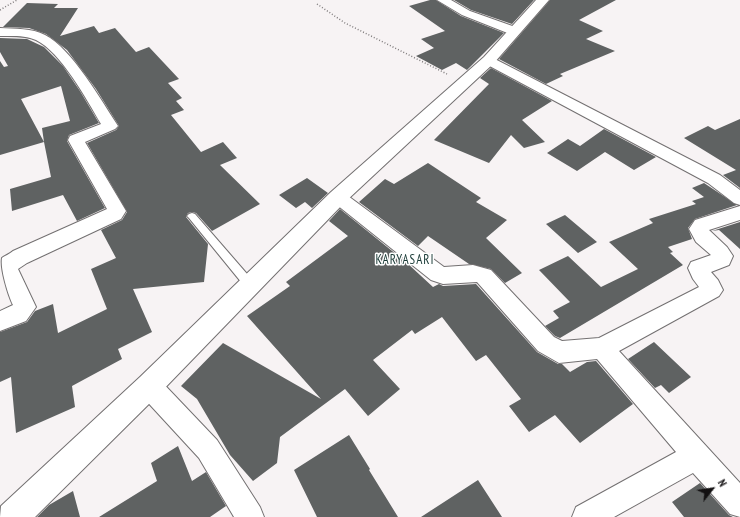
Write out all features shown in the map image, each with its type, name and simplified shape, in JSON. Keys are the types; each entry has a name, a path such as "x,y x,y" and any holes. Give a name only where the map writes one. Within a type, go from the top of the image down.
{"main road":[{"path":"12,517 149,386 338,197 489,60 543,0"}],"street":[{"path":"443,0 466,13 514,31"},
{"path":"0,32 29,34 48,41 83,83 110,126 80,137 77,141 102,181 118,212 20,257 9,264 7,270 25,307 18,314 0,321"},
{"path":"489,60 714,180 740,199"},
{"path":"338,197 438,274 443,276 473,273 484,276 546,344 555,351 559,352 602,348 712,290 711,286 700,273 698,268 722,259 723,256 721,251 703,237 698,228 702,225 740,214"},
{"path":"602,348 740,504"},
{"path":"149,386 208,449 250,517"},
{"path":"586,517 696,456"}],"lane":[{"path":"192,216 250,284"}],"path":[{"path":"0,10 17,0"},
{"path":"317,4 345,23 464,82"}],"building":[{"path":"430,0 436,0 461,16 504,33 467,70 456,63 442,70 416,56 434,48 421,39 445,31 409,6"},
{"path":"454,0 534,0 512,24 471,10"},
{"path":"550,0 616,0 579,20 603,31 586,39 615,51 560,74 563,76 546,84 499,59"},
{"path":"27,3 58,4 54,8 78,8 60,36 94,26 99,33 115,28 136,52 149,47 179,79 168,83 182,98 176,101 184,110 171,115 201,152 223,142 237,158 220,165 260,204 212,231 196,213 188,213 186,217 208,244 204,282 133,289 152,332 118,349 122,359 72,386 75,407 16,433 11,377 0,382 0,332 27,322 35,311 53,304 58,333 107,309 91,269 116,258 101,230 122,220 127,212 87,143 116,130 119,126 96,89 67,50 46,34 29,28 3,27"},
{"path":"0,38 27,39 44,47 63,66 80,91 99,123 69,135 67,141 105,208 77,221 63,195 12,211 10,189 51,177 44,142 0,155 0,61 4,67 8,66 0,52","holes":["61,86 70,121 42,128 44,142 21,99"]},
{"path":"491,68 552,101 522,120 545,142 524,148 511,135 489,163 434,140 489,84 480,78"},
{"path":"740,119 740,188 723,175 736,170 684,138 708,126 715,130"},
{"path":"604,129 656,157 634,170 605,152 577,171 547,153 568,139 580,146"},
{"path":"428,163 481,198 476,202 507,220 486,238 522,273 505,283 491,269 469,264 428,236 418,246 359,202 385,179 394,184"},
{"path":"307,178 328,193 312,208 305,202 296,208 279,195"},
{"path":"704,183 737,205 695,219 688,228 692,239 668,247 673,252 670,253 683,265 560,338 555,336 545,326 559,318 553,311 570,302 539,270 568,256 601,287 638,269 609,242 653,223 649,219 696,204 692,201 704,197 692,188"},
{"path":"340,209 407,263 433,287 439,284 443,286 476,284 537,352 558,364 562,364 570,372 587,362 596,361 633,404 580,443 555,415 529,432 509,406 521,399 486,355 476,361 442,317 415,334 412,330 373,360 400,389 368,416 345,389 280,437 277,463 253,481 230,455 197,399 181,386 223,343 321,399 247,316 290,286 286,282 348,236 329,221"},
{"path":"565,215 597,242 578,253 546,224"},
{"path":"740,222 740,249 719,230 712,231"},
{"path":"654,342 691,377 669,393 661,385 655,388 628,359"},
{"path":"349,435 398,517 317,517 294,470"},
{"path":"178,446 192,481 206,472 226,506 210,517 99,517 157,481 151,463"},
{"path":"478,480 502,517 421,517"},
{"path":"700,483 729,515 733,517 684,517 672,502"},
{"path":"73,491 80,517 37,517 49,505"}],"district":[{"name":"KARYASARI","path":"405,260"}]}
